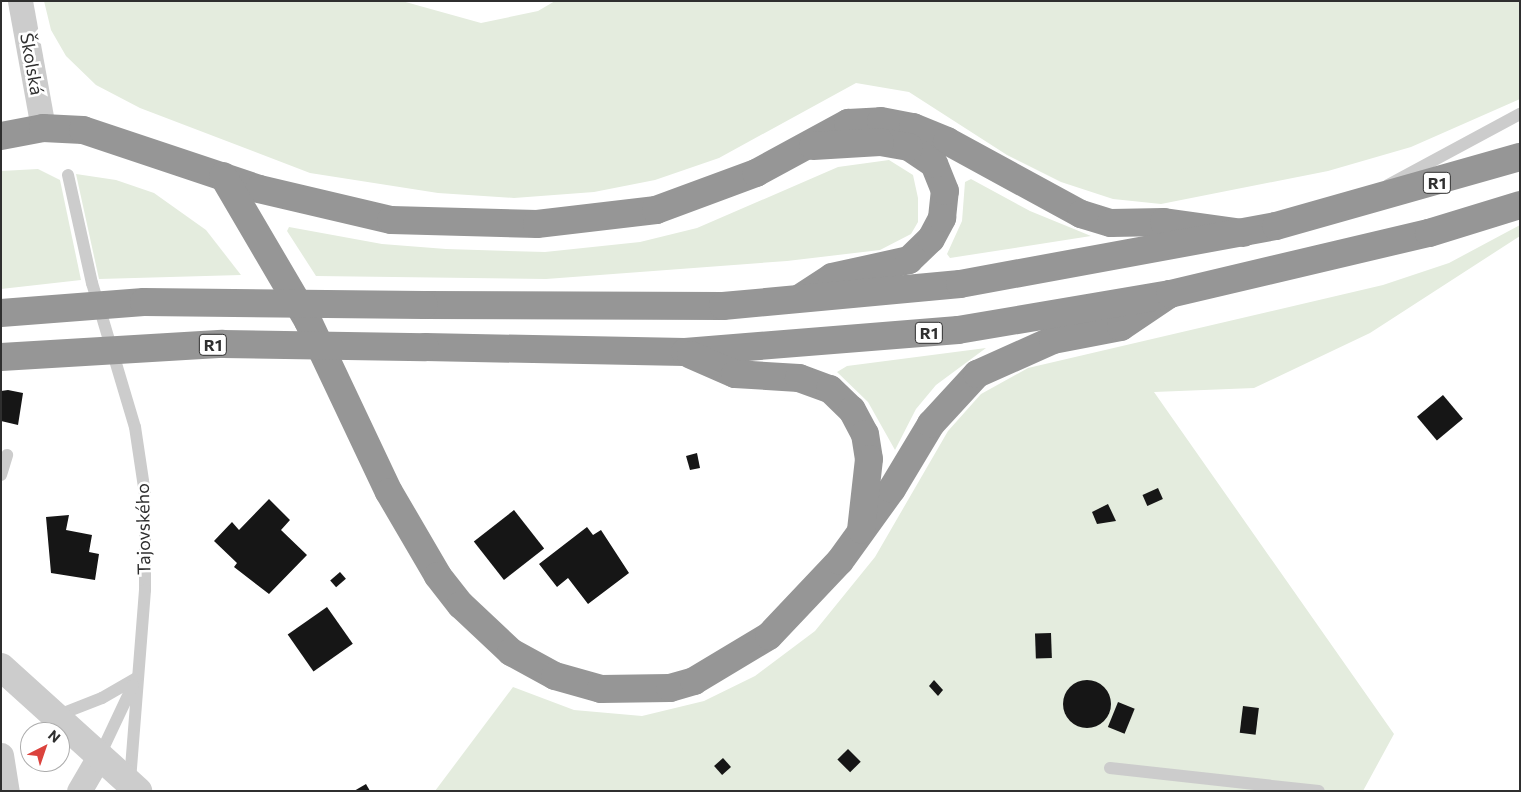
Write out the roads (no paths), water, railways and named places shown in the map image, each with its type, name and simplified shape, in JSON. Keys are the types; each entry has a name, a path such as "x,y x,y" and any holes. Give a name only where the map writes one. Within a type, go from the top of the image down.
{"highway":[{"path":"1,136 42,128 117,138 223,176 329,208 391,220 537,224 656,210 704,196 805,149 848,123 881,121 913,126 1081,214 1111,223 1164,222 1243,233"},
{"path":"798,299 832,276 909,260 932,239 942,218 945,191 934,164 909,147 880,142 805,149"},
{"name":"R1","path":"1,313 144,302 723,306 960,284 1243,233 1354,207 1520,157"},
{"path":"223,176 308,321 416,540 461,605 532,666 601,689 670,688 694,681 775,631 815,592 860,531 931,424 976,374 1053,340 1121,327 1170,294"},
{"name":"R1","path":"1,357 223,344 685,352 958,330 1170,294 1429,233 1520,205"},
{"path":"685,352 735,374 799,378 830,389 852,410 865,434 869,459 860,531"}],"street":[{"name":"Školská","path":"20,1 42,128"},
{"name":"Tajovského","path":"1,667 100,755 131,788"},
{"path":"1,754 7,791"},
{"path":"79,791 100,755"}],"lane":[{"path":"1354,207 1415,167 1520,114"},
{"name":"Tajovského","path":"68,175 92,283 124,383 145,494 145,590 136,678 131,788"},
{"path":"1,475 7,455"},
{"path":"56,716 102,698 136,678"},
{"name":"Tajovského","path":"100,755 136,678"},
{"path":"1110,768 1319,791"}]}
